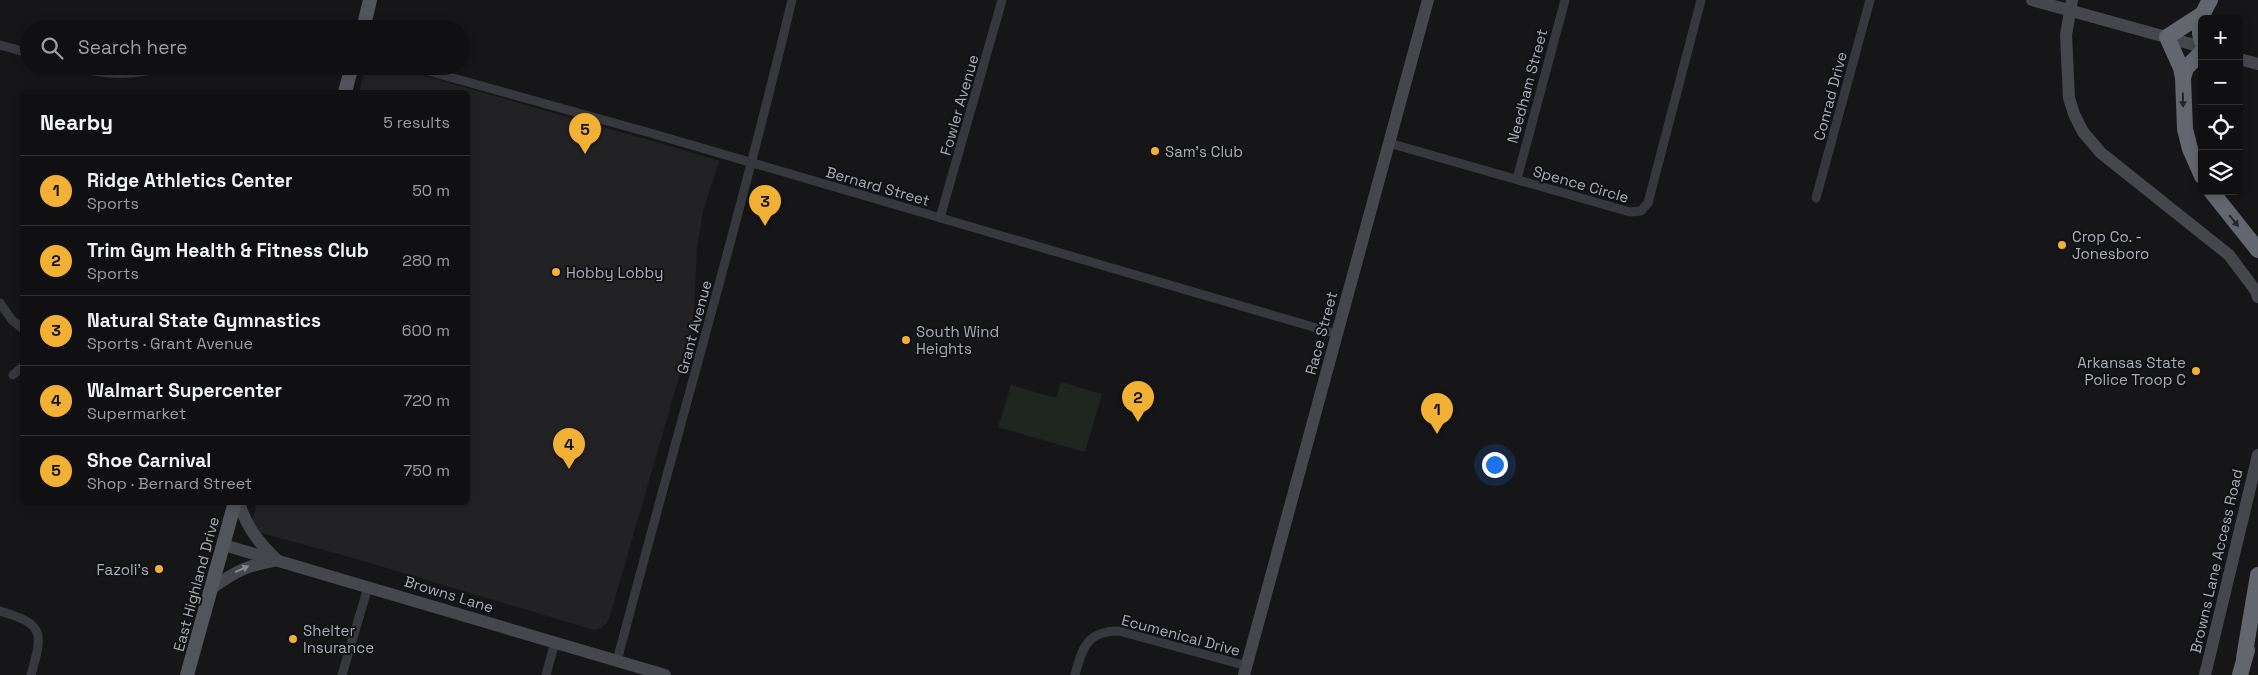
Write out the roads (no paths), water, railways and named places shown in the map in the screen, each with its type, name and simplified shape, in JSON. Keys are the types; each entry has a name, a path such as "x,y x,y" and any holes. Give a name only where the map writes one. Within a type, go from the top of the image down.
{"highway":[{"path":"2201,15 2210,0"},
{"path":"2198,17 2167,37 2183,78 2185,129 2190,149 2198,167"},
{"path":"2183,78 2186,68 2198,56"},
{"path":"2214,195 2258,250"},
{"path":"2244,658 2258,575"},
{"path":"2240,675 2258,609"}],"main road":[{"path":"365,20 370,0"},
{"path":"346,90 350,75"},
{"name":"East Highland Drive","path":"187,675 234,505"}],"street":[{"name":"Grant Avenue","path":"617,661 752,164 792,0"},
{"name":"Fowler Avenue","path":"940,218 1002,0"},
{"name":"Race Street","path":"1245,671 1428,0"},
{"name":"Needham Street","path":"1517,179 1565,0"},
{"name":"Spence Circle","path":"1389,143 1630,212 1639,212 1645,208 1650,194 1702,0"},
{"name":"Conrad Drive","path":"1816,198 1870,0"},
{"path":"2032,0 2070,6 2198,46"},
{"path":"2070,6 2066,42 2069,98 2083,132 2101,153 2229,255 2256,291 2258,297"},
{"path":"0,45 20,51"},
{"path":"2243,60 2258,64"},
{"name":"Bernard Street","path":"442,75 654,134 1337,334"},
{"path":"0,302 12,320 20,326"},
{"path":"13,375 20,369"},
{"name":"Browns Lane Access Road","path":"2205,675 2258,455"},
{"path":"240,505 248,527 276,560"},
{"name":"Browns Lane","path":"224,545 665,675"},
{"path":"212,588 232,573 248,566 276,560"},
{"path":"342,675 368,587"},
{"path":"0,611 22,617 36,629 39,646 31,675"},
{"name":"Ecumenical Drive","path":"1074,675 1083,647 1092,638 1108,631 1118,631 1245,671"},
{"path":"546,675 556,642"}],"place":[{"name":"Sam's Club","path":"1155,151"},
{"name":"Shoe Carnival","path":"585,154"},
{"name":"Natural State Gymnastics","path":"765,226"},
{"name":"Crop Co. - Jonesboro","path":"2062,245"},
{"name":"Hobby Lobby","path":"556,272"},
{"name":"South Wind Heights","path":"906,340"},
{"name":"Arkansas State Police Troop C","path":"2196,371"},
{"name":"Trim Gym Health & Fitness Club","path":"1138,422"},
{"name":"Ridge Athletics Center","path":"1437,434"},
{"name":"Walmart Supercenter","path":"569,469"},
{"name":"Fazoli's","path":"159,569"},
{"name":"Shelter Insurance","path":"293,639"}]}
